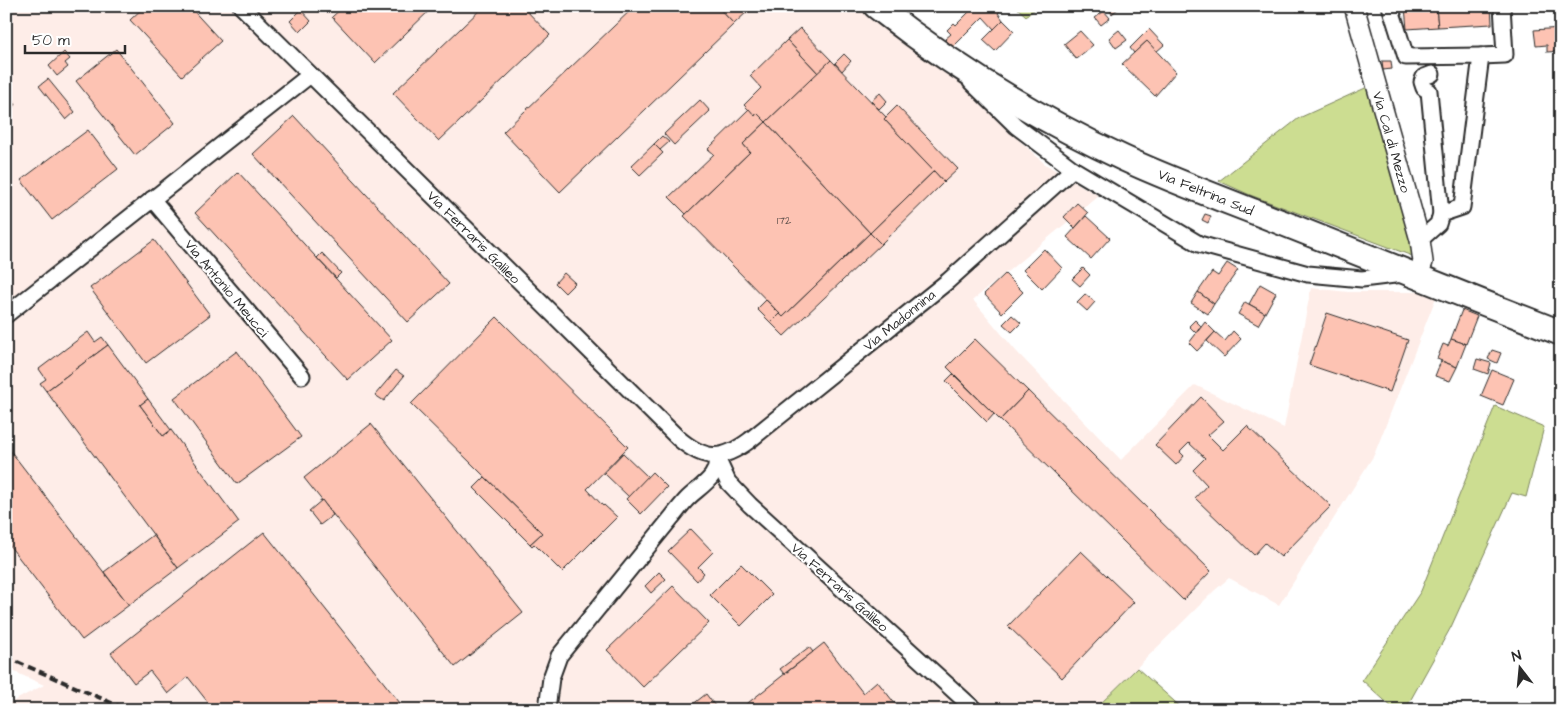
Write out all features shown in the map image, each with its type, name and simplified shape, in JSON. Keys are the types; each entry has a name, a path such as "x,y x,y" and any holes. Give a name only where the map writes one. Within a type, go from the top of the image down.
{"main road":[{"name":"Via Feltrina Sud","path":"876,6 953,63 1039,116 1126,159 1561,333"}],"street":[{"name":"Via Ferraris Galileo","path":"241,6 678,438 696,450 716,456 728,482 750,505 975,710"},
{"name":"Via Cal di Mezzo","path":"1354,6 1420,240 1423,262 1412,275"},
{"path":"1390,6 1406,57 1505,55 1502,6"},
{"path":"1420,240 1438,224 1441,214 1429,91 1424,88 1422,82 1424,77 1432,74 1428,56"},
{"path":"1441,214 1462,207 1481,56"},
{"path":"953,63 1000,112 1074,169 1199,244 1308,274 1362,279 1412,275"},
{"path":"6,315 310,75"},
{"name":"Via Madonnina","path":"716,456 732,453 750,440 948,281 1074,169"},
{"name":"Via Antonio Meucci","path":"152,199 302,376"},
{"path":"547,709 551,678 560,656 687,499 714,475 717,468 716,456"}],"shaded area":[{"path":"6,6 858,6 896,37 969,89 982,106 1045,164 1099,196 973,300 1016,351 1121,460 1195,385 1284,428 1311,288 1348,292 1429,292 1437,295 1374,455 1279,605 1229,578 1094,710 6,710 6,705 44,685 6,668"}],"green space":[{"path":"1015,6 1039,6 1026,16"},
{"path":"1372,85 1423,260 1250,195 1219,181 1299,118"},
{"path":"1495,406 1544,427 1526,497 1512,493 1451,627 1405,710 1395,710 1362,680 1421,591"},
{"path":"1137,668 1184,710 1094,710"}],"building":[{"path":"145,6 189,6 221,41 182,76 130,20"},
{"path":"344,6 434,6 375,63 332,17"},
{"path":"484,6 522,6 550,35 439,141 393,93"},
{"path":"635,6 717,6 734,24 560,192 503,132"},
{"path":"717,6 745,6 749,10 734,24"},
{"path":"975,6 995,6 1000,11 998,13 1003,20 994,29 983,17 953,47 945,39 951,34 947,30 954,23 956,25"},
{"path":"1107,6 1121,6 1112,14"},
{"path":"1295,6 1313,6 1296,11"},
{"path":"1436,6 1438,27 1407,29 1405,7"},
{"path":"1436,6 1491,6 1492,24 1438,27"},
{"path":"301,10 311,21 300,32 290,21"},
{"path":"1104,11 1110,18 1101,25 1095,18"},
{"path":"1003,20 1014,31 995,51 983,40"},
{"path":"800,28 831,60 818,73 787,40"},
{"path":"1561,28 1561,51 1547,52 1547,45 1536,46 1534,30"},
{"path":"1149,29 1164,45 1156,52 1147,41 1134,53 1130,48"},
{"path":"1119,30 1127,40 1116,48 1109,38"},
{"path":"1080,31 1093,45 1076,59 1064,44"},
{"path":"787,40 818,73 766,122 757,113 755,116 744,105 761,88 750,76"},
{"path":"1147,41 1176,72 1155,96 1122,64"},
{"path":"116,49 175,123 135,155 76,81"},
{"path":"64,52 70,59 65,63 68,67 57,76 49,66"},
{"path":"844,54 851,61 842,71 835,63"},
{"path":"831,60 886,117 884,119 934,171 870,233 766,122"},
{"path":"1382,61 1391,61 1392,69 1383,70"},
{"path":"48,79 75,112 66,120 39,86"},
{"path":"6,89 16,105 6,112"},
{"path":"880,93 887,101 879,109 871,101"},
{"path":"700,100 710,111 674,145 664,134"},
{"path":"897,106 958,169 944,182 884,119"},
{"path":"749,109 755,116 757,113 766,122 743,144 750,152 686,214 669,197 714,154 708,149"},
{"path":"294,116 449,284 408,322 253,154"},
{"path":"766,122 870,233 783,317 684,216 750,152 743,144"},
{"path":"88,130 118,169 52,220 21,180"},
{"path":"662,136 669,142 660,150 654,144"},
{"path":"654,144 663,153 640,175 631,166"},
{"path":"934,171 944,182 881,244 870,233"},
{"path":"238,172 392,340 348,380 195,213"},
{"path":"1077,203 1088,213 1075,228 1064,217"},
{"path":"1205,214 1211,216 1208,223 1202,220"},
{"path":"1086,216 1110,238 1091,259 1067,237"},
{"path":"870,233 881,244 784,336 771,323 780,314 783,317"},
{"path":"154,240 210,315 146,363 90,288"},
{"path":"1044,249 1062,268 1042,289 1023,270"},
{"path":"322,253 341,273 336,278 317,258"},
{"path":"1227,263 1238,270 1214,304 1198,292 1212,272 1218,276"},
{"path":"1083,268 1090,275 1080,286 1072,279"},
{"path":"564,273 575,283 565,293 555,283"},
{"path":"1005,274 1023,292 1002,313 984,294"},
{"path":"1260,284 1276,293 1265,313 1249,304"},
{"path":"1198,292 1214,304 1208,314 1191,303"},
{"path":"1085,294 1095,302 1087,311 1077,302"},
{"path":"766,300 780,314 771,323 757,309"},
{"path":"1245,302 1265,313 1258,325 1238,314"},
{"path":"1462,310 1477,316 1466,344 1451,339"},
{"path":"1327,313 1408,340 1390,392 1309,365"},
{"path":"1012,315 1021,323 1012,332 1003,324"},
{"path":"497,317 628,447 587,489 603,506 617,517 562,572 534,544 532,546 530,544 542,533 411,404"},
{"path":"1195,320 1201,326 1196,333 1189,326"},
{"path":"1205,322 1215,332 1197,351 1189,343"},
{"path":"1233,331 1241,339 1224,357 1207,341 1215,332 1225,341"},
{"path":"88,332 95,342 102,337 108,345 46,391 40,383 46,379 39,369"},
{"path":"975,339 1028,391 1000,420 947,367"},
{"path":"1451,339 1466,344 1457,367 1437,359 1443,344 1448,346"},
{"path":"108,345 148,399 140,405 163,436 171,430 239,522 178,568 46,391"},
{"path":"1492,350 1501,353 1497,363 1488,359"},
{"path":"237,351 301,437 237,484 174,398"},
{"path":"1477,359 1491,363 1488,374 1474,369"},
{"path":"1441,361 1457,367 1450,381 1435,376"},
{"path":"396,370 404,376 384,401 375,395"},
{"path":"1492,370 1514,379 1503,405 1481,396"},
{"path":"953,374 994,414 987,422 946,381"},
{"path":"1028,391 1211,571 1183,600 1000,420"},
{"path":"1201,397 1224,421 1208,435 1223,450 1247,426 1331,506 1281,557 1265,543 1254,555 1195,498 1207,485 1193,470 1205,458 1189,443 1180,452 1184,456 1176,465 1155,445"},
{"path":"148,399 171,430 163,436 140,405"},
{"path":"1561,406 1560,426 1556,425 1555,421"},
{"path":"371,424 523,613 455,667 304,478"},
{"path":"6,445 129,605 82,640 6,541"},
{"path":"623,453 648,477 629,497 604,473"},
{"path":"652,472 667,487 641,514 626,499"},
{"path":"485,477 542,533 530,544 474,488"},
{"path":"322,500 333,515 320,525 309,511"},
{"path":"691,529 713,552 698,567 704,573 697,581 668,551"},
{"path":"264,532 400,703 392,710 214,710 188,677 168,694 150,671 134,683 111,653"},
{"path":"153,535 178,568 129,605 104,572"},
{"path":"1081,551 1134,602 1062,678 1008,626"},
{"path":"741,564 772,595 741,626 710,595"},
{"path":"659,572 666,579 651,593 645,586"},
{"path":"673,586 709,623 643,687 607,650"},
{"path":"824,643 863,693 877,681 900,710 739,710"},
{"path":"809,647 813,652 784,674 780,669"},
{"path":"706,694 718,710 695,710 692,705"}],"railway":[{"path":"6,657 128,710"}]}
